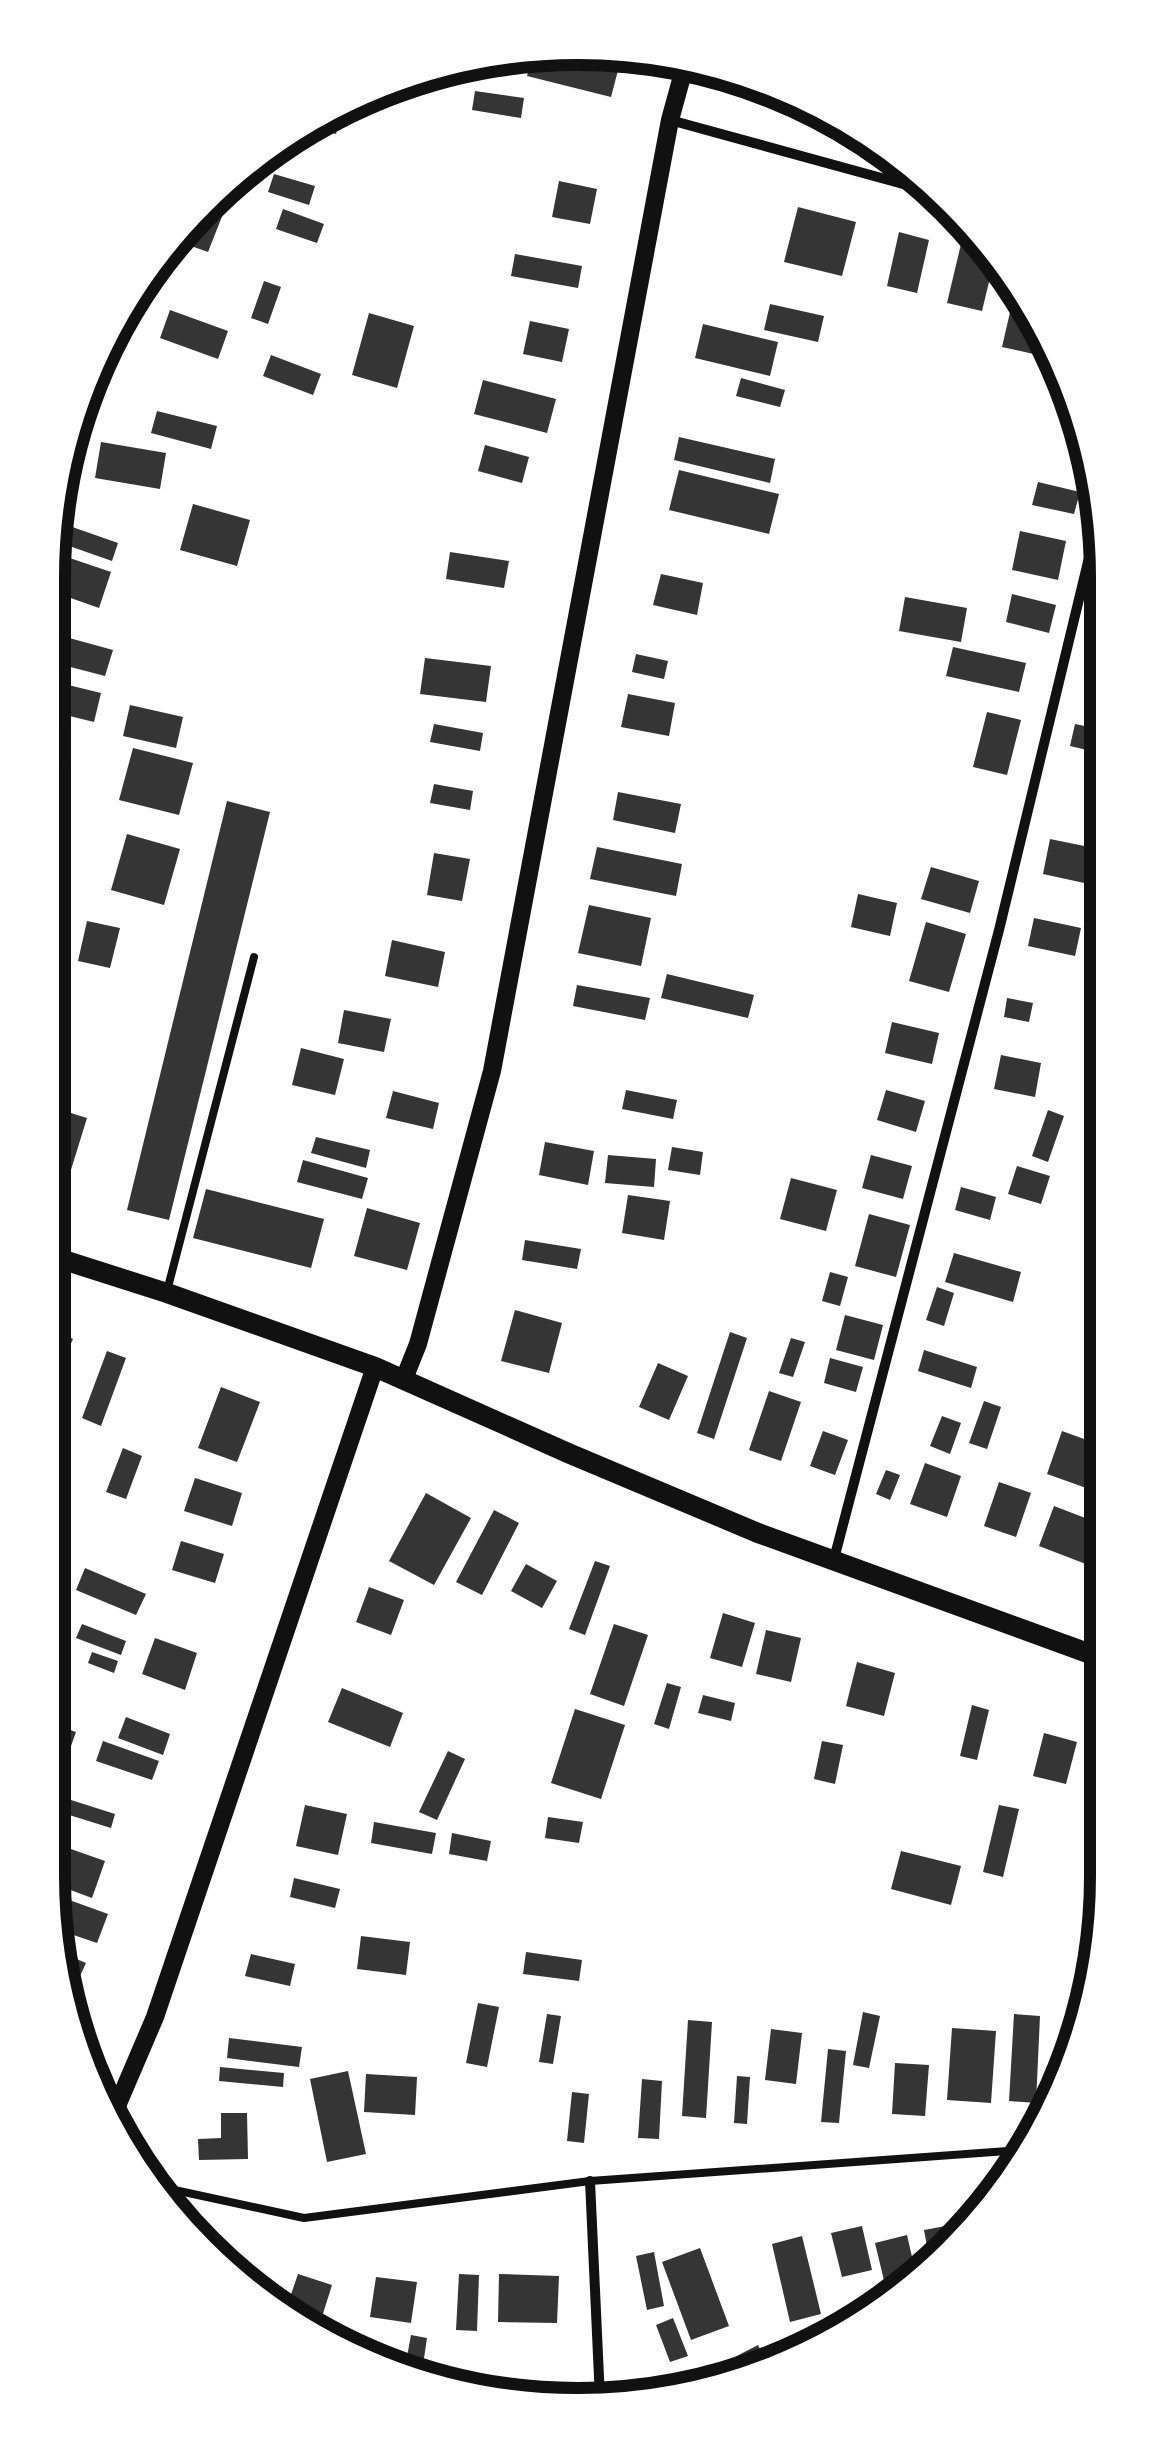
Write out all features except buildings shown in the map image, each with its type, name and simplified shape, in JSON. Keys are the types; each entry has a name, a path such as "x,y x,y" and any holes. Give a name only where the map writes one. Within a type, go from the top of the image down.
{"main road":[{"path":"65,1260 375,1367 758,1532 1090,1654"}],"street":[{"path":"404,1379 418,1344 492,1070 670,120 682,76"},
{"path":"670,120 908,186"},
{"path":"834,1560 1000,930 1089,557"},
{"path":"118,2103 161,1998 375,1367"},
{"path":"590,2181 599,2387"}],"lane":[{"path":"167,1293 254,957"},
{"path":"173,2190 304,2218 590,2181 1010,2151"}]}
